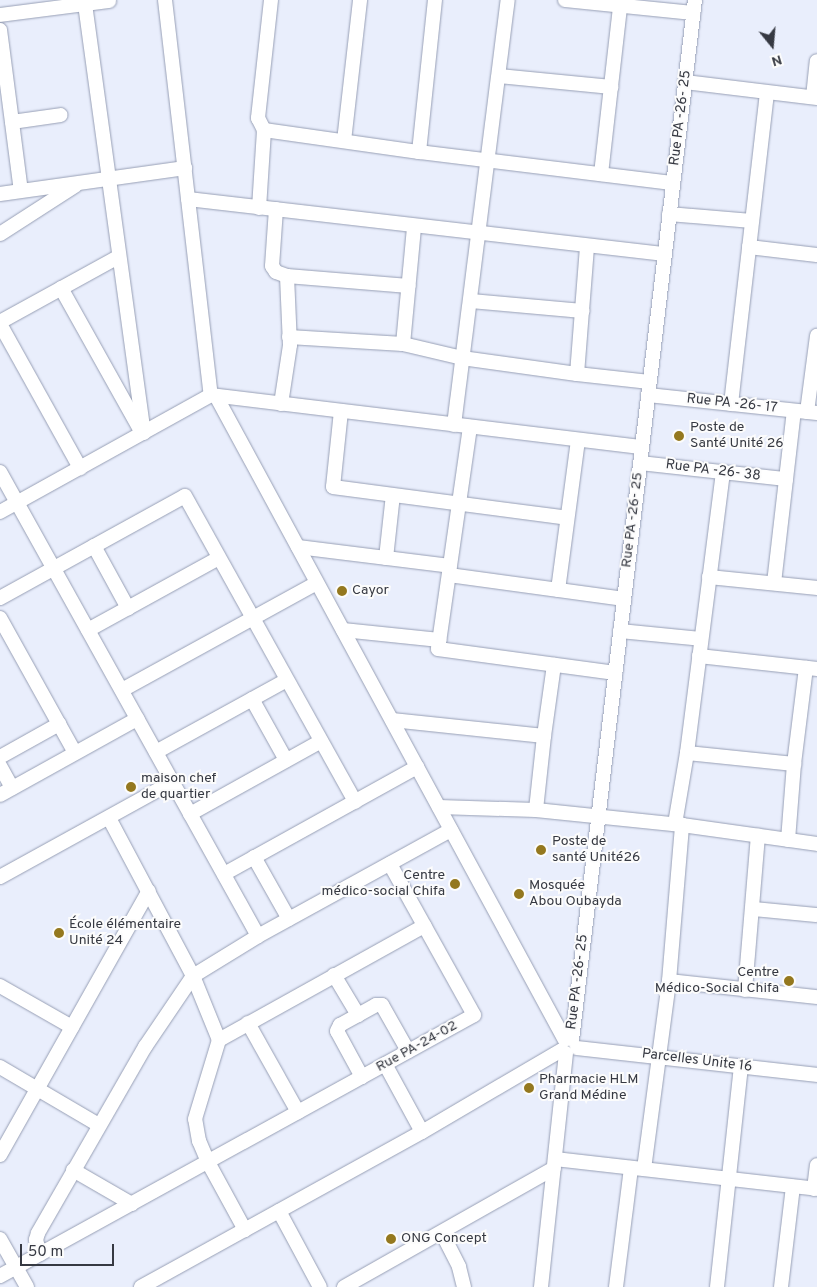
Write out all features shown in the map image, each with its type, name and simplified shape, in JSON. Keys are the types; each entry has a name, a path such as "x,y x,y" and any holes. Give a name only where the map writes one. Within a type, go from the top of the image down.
{"street":[{"path":"141,1287 422,1132 568,1046 298,547 214,396 164,0"},
{"path":"258,208 264,130 258,118 271,0"},
{"path":"344,142 360,0"},
{"path":"419,152 435,0"},
{"path":"454,425 508,0"},
{"path":"565,0 620,6 694,7"},
{"path":"0,15 109,1"},
{"path":"85,4 143,433"},
{"path":"601,174 620,6"},
{"name":"Rue PA -26- 25","path":"541,1287 568,1046 598,817 694,7"},
{"path":"0,30 3,87 12,122 21,191"},
{"path":"685,82 815,98 817,61"},
{"path":"499,76 611,87"},
{"path":"731,404 767,93"},
{"path":"12,122 61,115"},
{"path":"264,130 419,152 673,183"},
{"path":"0,194 185,168"},
{"path":"0,234 79,183"},
{"path":"188,199 414,227 665,254"},
{"path":"276,209 272,266 276,272 287,276 408,286"},
{"path":"669,214 752,221"},
{"path":"403,344 414,227"},
{"path":"577,374 587,246"},
{"path":"749,248 817,255"},
{"path":"80,468 0,323 118,257"},
{"path":"281,404 290,345 287,276"},
{"path":"61,288 143,433"},
{"path":"471,301 583,311"},
{"path":"774,583 786,480 806,412 817,336"},
{"name":"Rue PA -26- 17","path":"289,337 403,344 462,358 577,374 731,404 806,412"},
{"path":"0,512 214,396 642,447"},
{"path":"341,411 333,487 567,518"},
{"path":"470,427 438,649 615,673"},
{"path":"558,590 578,440"},
{"name":"Rue PA -26- 38","path":"640,462 786,480"},
{"path":"0,472 258,936"},
{"path":"616,1287 669,981 679,825 722,472"},
{"path":"386,558 393,495"},
{"path":"0,598 185,496 355,802"},
{"path":"94,546 128,608"},
{"path":"298,547 386,558 558,590 624,599"},
{"path":"88,630 219,558"},
{"path":"709,577 817,588"},
{"path":"122,690 317,583"},
{"path":"0,618 75,753"},
{"path":"343,630 439,640"},
{"path":"620,631 701,638"},
{"path":"699,656 812,669 794,764 788,840"},
{"path":"536,810 554,665"},
{"path":"156,752 287,680"},
{"path":"252,699 286,760"},
{"path":"0,766 6,791 137,719"},
{"path":"392,720 544,736"},
{"path":"0,757 59,724"},
{"path":"190,814 321,741"},
{"path":"687,753 794,764"},
{"path":"224,874 417,767"},
{"path":"0,877 172,782"},
{"path":"439,807 536,810 679,825 817,844"},
{"path":"109,818 193,976 219,1040 195,1119 198,1141 245,1230"},
{"path":"40,1254 36,1240 38,1233 145,1047 193,976 258,936 451,830"},
{"path":"744,990 753,909 758,836"},
{"path":"254,857 289,919"},
{"name":"Rue PA-24-02","path":"0,1276 474,1015 390,864"},
{"path":"0,1155 149,891"},
{"path":"753,909 817,915"},
{"path":"219,1040 424,926"},
{"path":"334,975 358,1015"},
{"path":"669,981 817,997"},
{"path":"0,986 72,1027"},
{"path":"362,1077 337,1031 340,1025 376,1005 382,1005 408,1051"},
{"path":"248,1023 298,1112"},
{"name":"Parcelles Unite 16","path":"568,1046 817,1075"},
{"path":"385,1064 422,1132"},
{"path":"717,1287 741,1066"},
{"path":"0,1067 99,1125"},
{"path":"0,1130 20,1119"},
{"path":"344,1287 442,1233 555,1163 637,1168 816,1189 817,1165"},
{"path":"73,1170 132,1204"},
{"path":"781,1287 793,1187"},
{"path":"279,1211 320,1287"},
{"path":"442,1233 460,1267 464,1287"},
{"path":"0,1239 27,1287"}],"place":[{"name":"Poste de Santé Unité 26","path":"679,436"},
{"name":"Cayor","path":"342,591"},
{"name":"maison chef de quartier","path":"131,787"},
{"name":"Poste de santé Unité26","path":"541,850"},
{"name":"Centre médico-social Chifa","path":"455,884"},
{"name":"Mosquée Abou Oubayda","path":"519,894"},
{"name":"École élémentaire Unité 24","path":"59,933"},
{"name":"Centre Médico-Social Chifa","path":"789,981"},
{"name":"Pharmacie HLM Grand Médine","path":"529,1088"},
{"name":"ONG Concept","path":"391,1239"}]}
